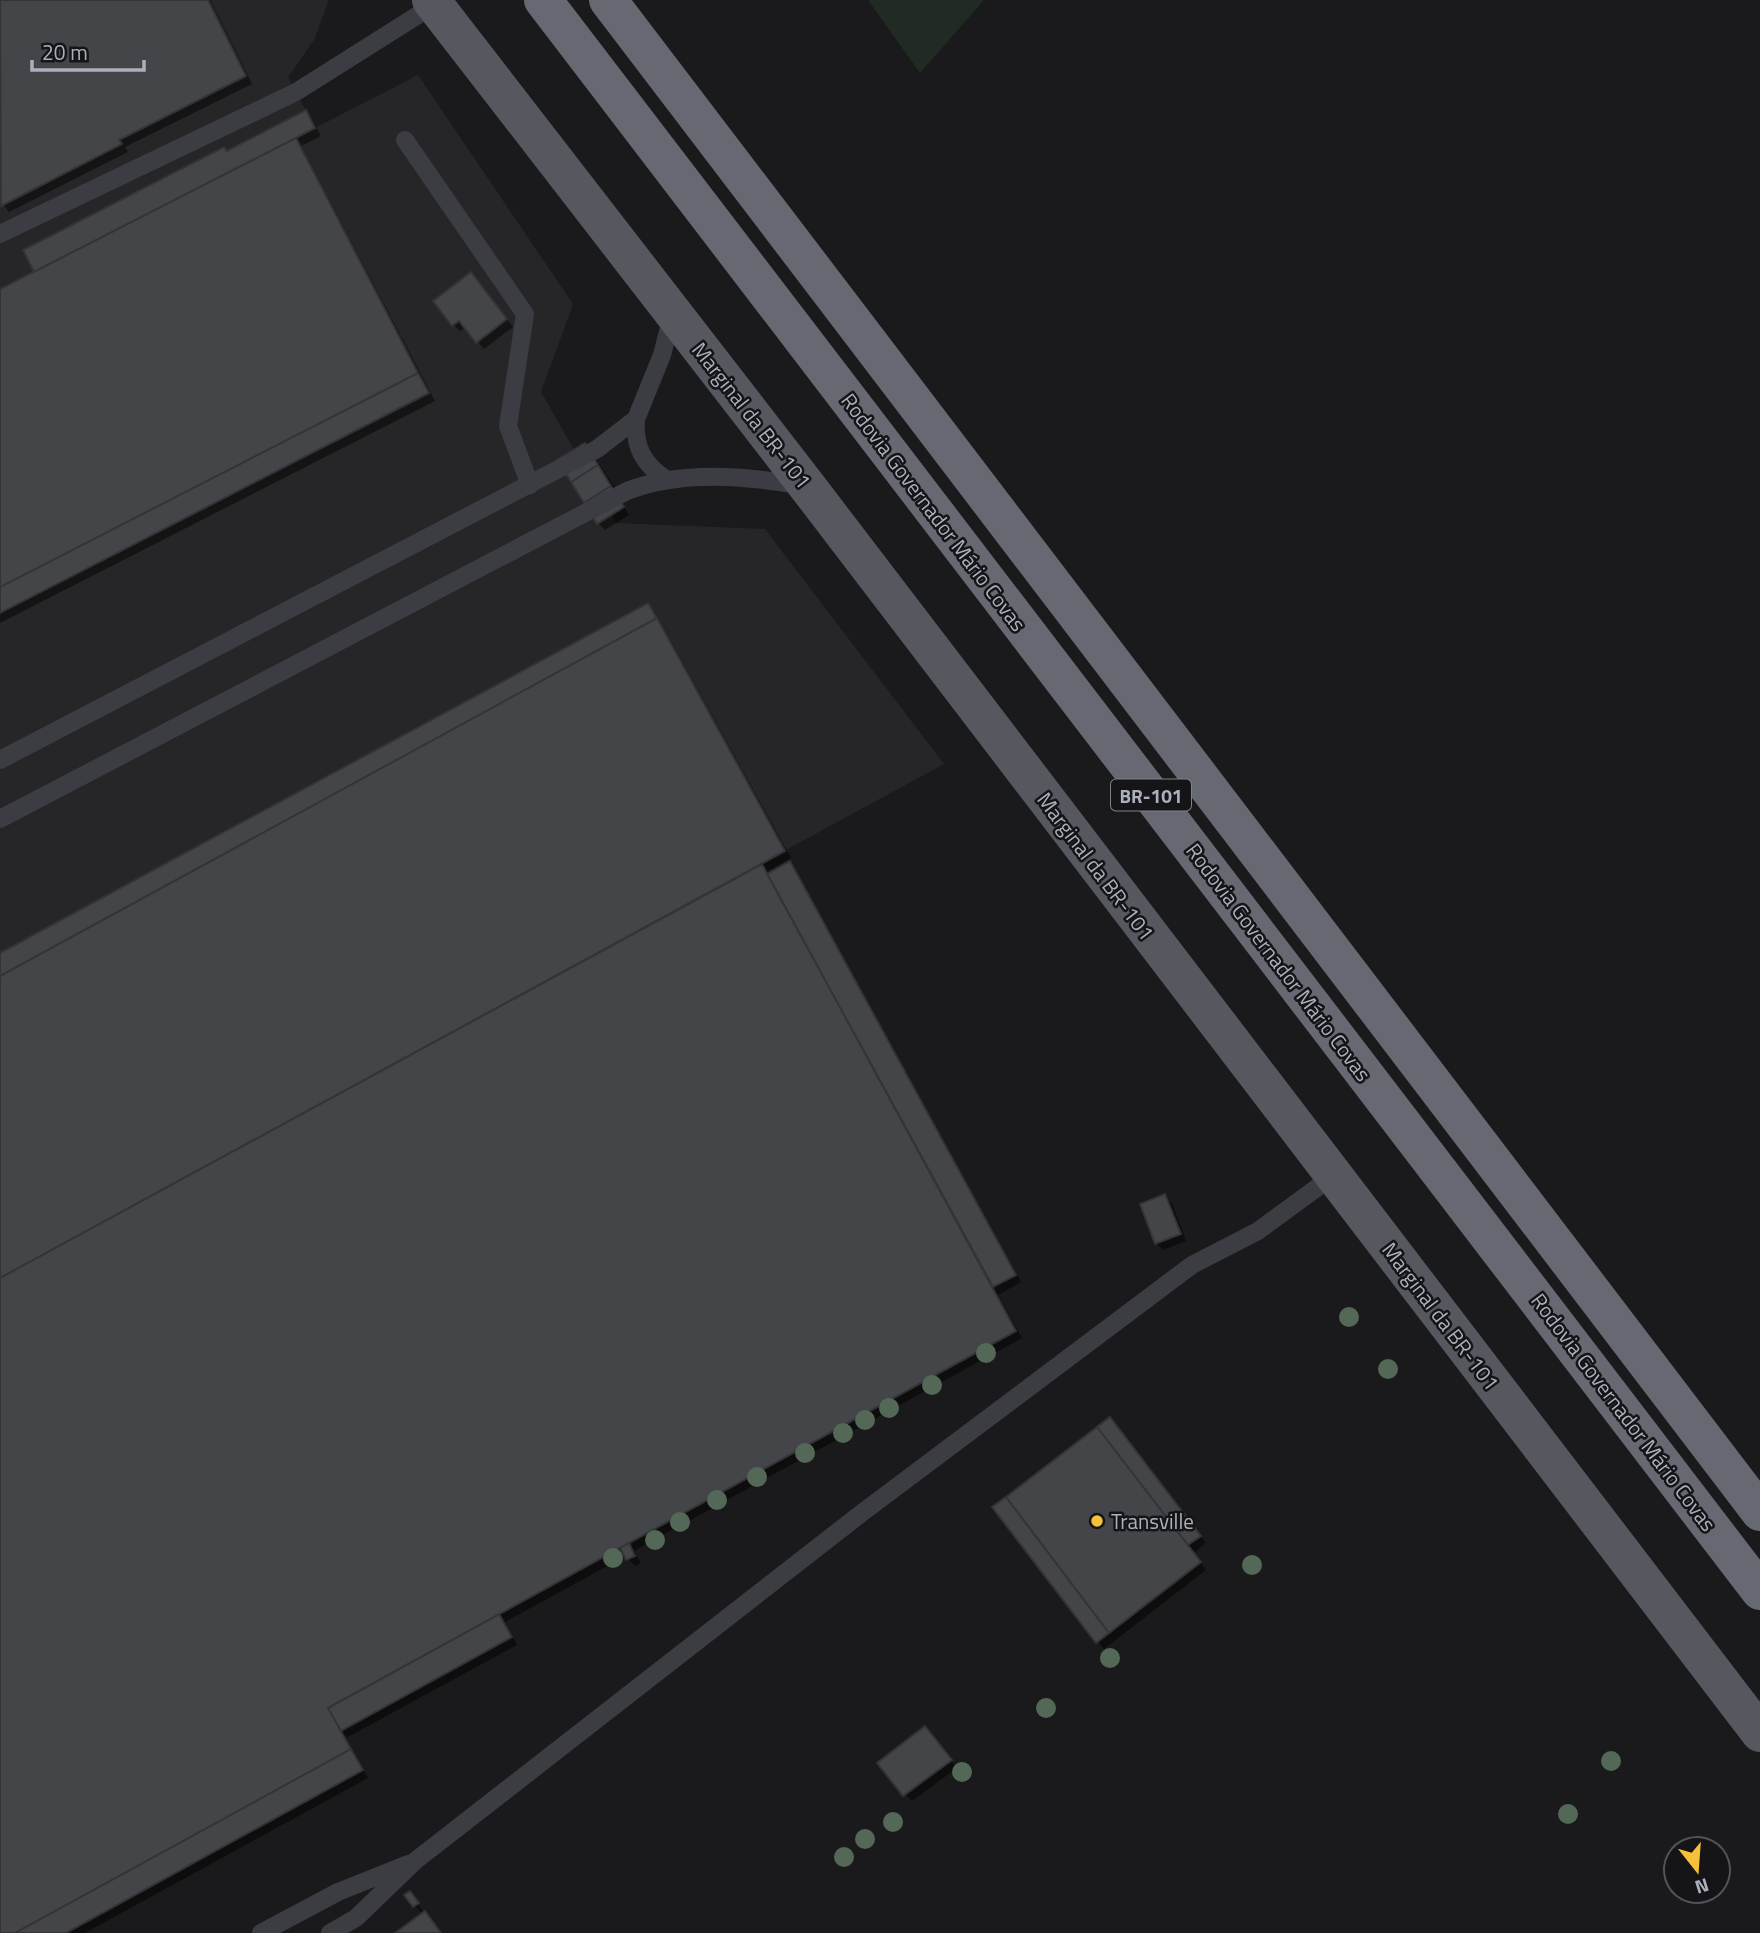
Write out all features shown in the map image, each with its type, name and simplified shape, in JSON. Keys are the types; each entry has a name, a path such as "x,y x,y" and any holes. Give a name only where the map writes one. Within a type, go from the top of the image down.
{"highway":[{"name":"Rodovia Governador Mário Covas","path":"543,0 1760,1591"},
{"name":"BR-101","path":"608,0 1760,1512"}],"main road":[{"name":"Marginal da BR-101","path":"432,2 807,486 1760,1733"}],"lane":[{"path":"0,234 296,92 432,2"},
{"path":"405,140 525,314 508,426 530,485"},
{"path":"667,480 644,460 637,447 636,419 663,355 673,313"},
{"path":"0,760 530,485 597,449 636,419"},
{"path":"0,819 627,491 647,483 715,477 763,479 807,486"},
{"path":"330,1933 356,1918 415,1861 863,1512 1192,1265 1258,1231 1333,1176"},
{"path":"261,1933 338,1892 415,1861"}],"shaded area":[{"path":"0,0 329,0 314,40 288,77 315,128 418,75 573,304 541,392 616,523 765,529 944,764 0,1278"},
{"path":"868,0 984,0 920,73"}],"building":[{"path":"0,0 208,0 246,76 119,140 122,144 1,206"},
{"path":"306,110 315,128 34,272 23,250 224,147 227,151"},
{"path":"296,138 418,373 0,587 0,289"},
{"path":"471,272 507,319 476,343 459,321 452,326 433,301"},
{"path":"418,373 429,393 0,613 0,587"},
{"path":"585,443 598,465 571,482 557,460"},
{"path":"598,465 611,486 584,503 571,482"},
{"path":"611,486 624,507 597,524 584,503"},
{"path":"648,603 657,618 0,976 0,953"},
{"path":"657,618 785,851 0,1278 0,976"},
{"path":"790,861 1016,1275 993,1287 767,874"},
{"path":"762,864 1016,1331 328,1708 351,1749 15,1933 0,1933 0,1278"},
{"path":"1165,1194 1181,1234 1155,1244 1140,1204"},
{"path":"1110,1417 1201,1536 1188,1545 1097,1427"},
{"name":"Transville","path":"1097,1427 1201,1562 1109,1633 1006,1497"},
{"path":"1006,1497 1109,1633 1096,1643 992,1507"},
{"path":"629,1543 635,1556 626,1560 620,1548"},
{"path":"499,1614 512,1637 341,1731 328,1708"},
{"path":"925,1726 952,1760 903,1796 877,1763"},
{"path":"351,1749 363,1770 66,1933 15,1933"},
{"path":"410,1891 419,1903 413,1907 404,1895"},
{"path":"425,1911 441,1933 395,1933"}],"place":[{"name":"Transville","path":"1097,1521"}]}
